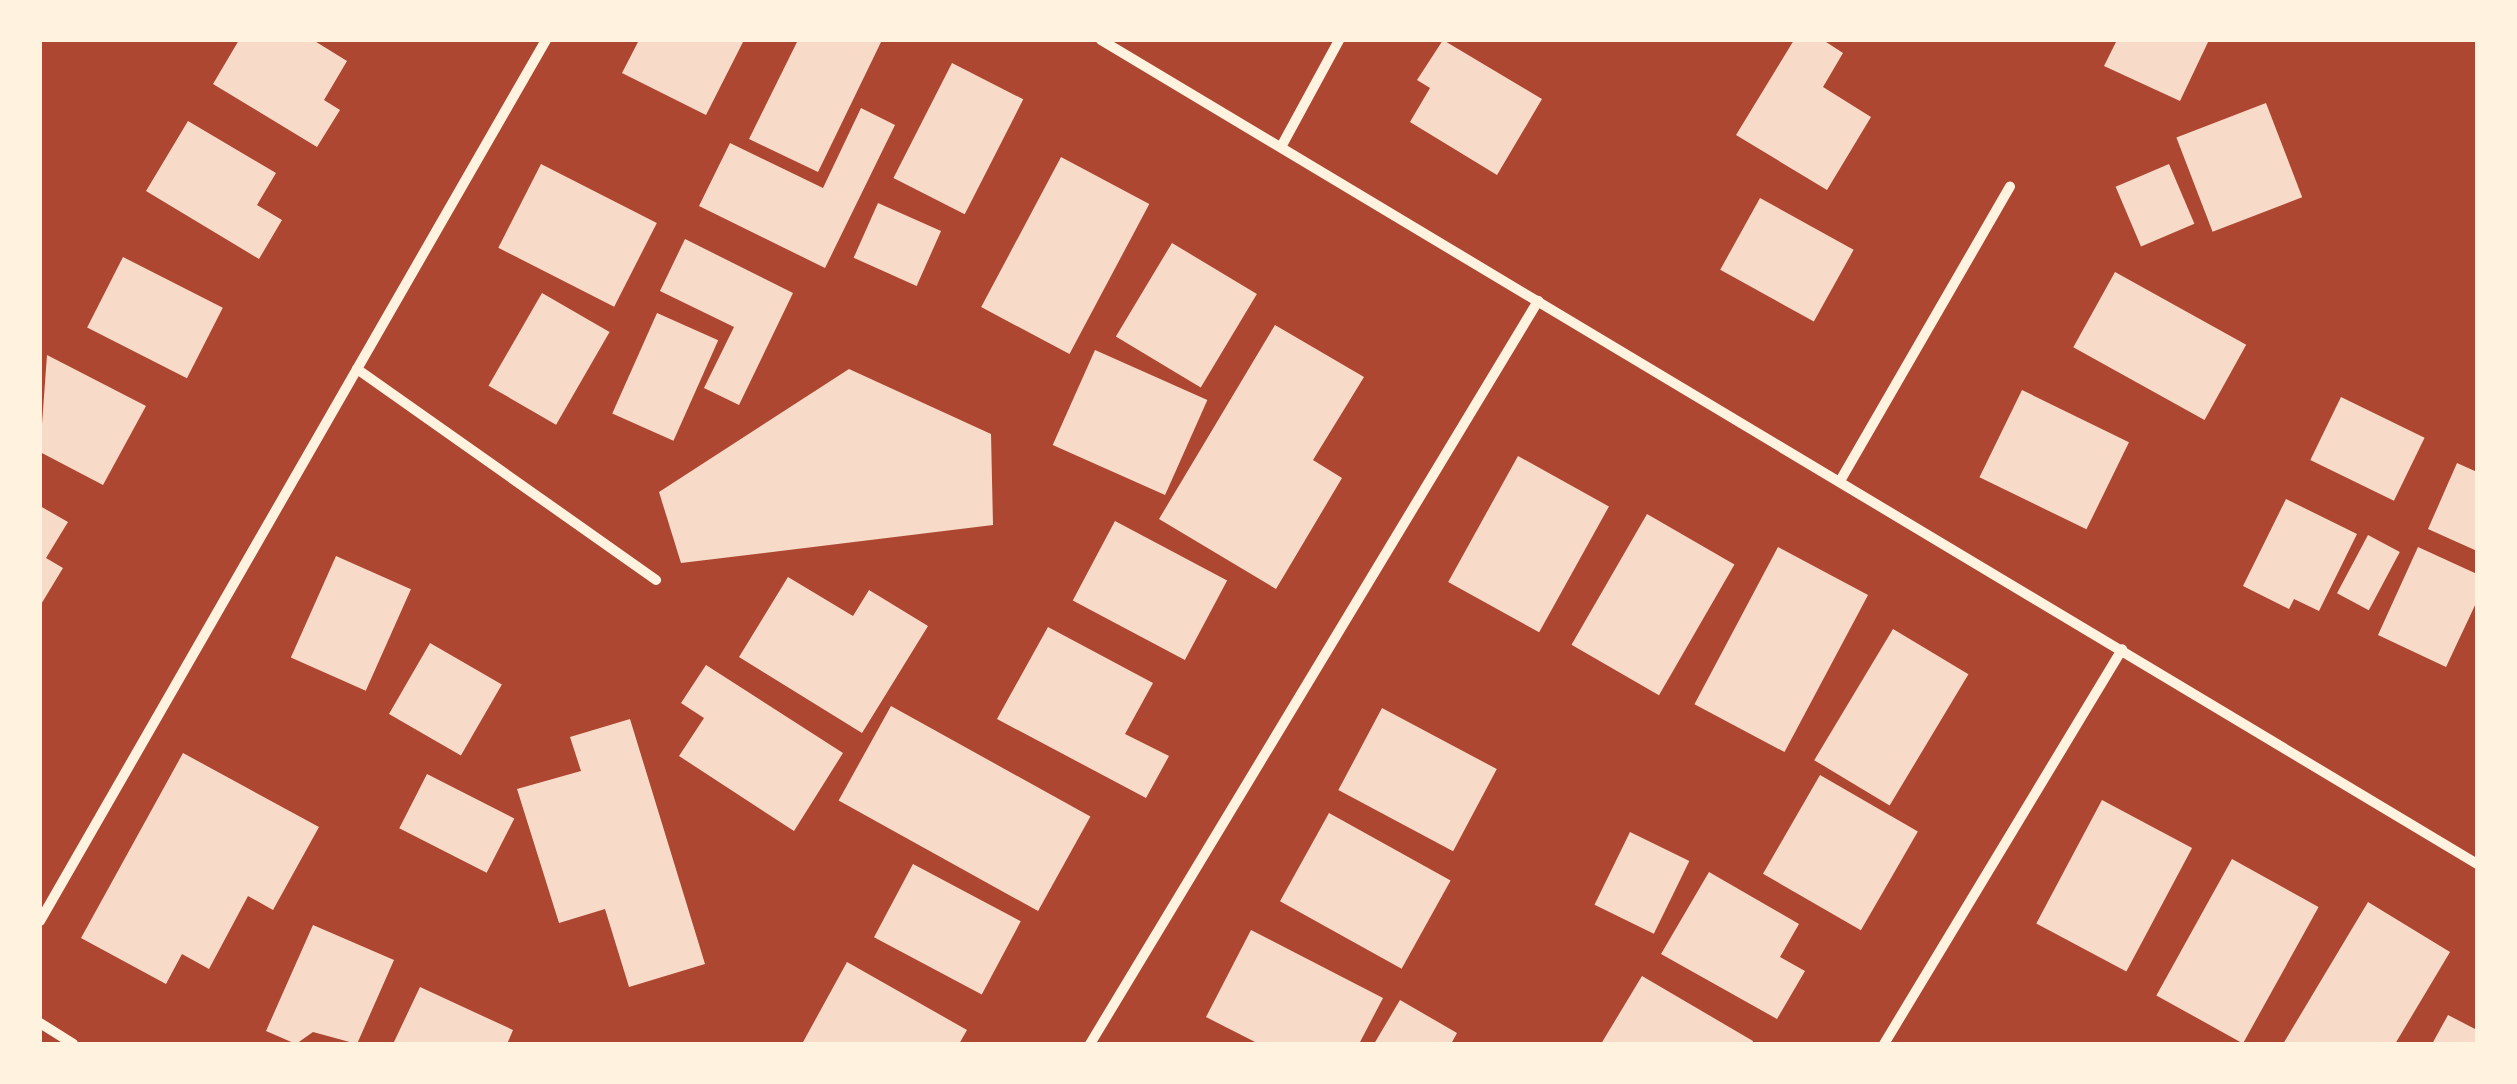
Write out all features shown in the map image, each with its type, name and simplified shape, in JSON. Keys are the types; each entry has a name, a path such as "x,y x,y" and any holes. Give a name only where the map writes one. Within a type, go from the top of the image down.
{"street":[{"path":"40,922 546,40"},
{"path":"1101,40 2477,864"},
{"path":"1281,147 1339,40"},
{"path":"1840,481 2010,187"},
{"path":"1090,1044 1538,301"},
{"path":"357,369 656,580"},
{"path":"1884,1044 2122,649"},
{"path":"40,1023 73,1044"}],"shaded area":[{"path":"40,40 2477,40 2477,1044 40,1044"}],"building":[{"path":"239,40 313,40 347,61 324,100 340,110 317,147 213,84"},
{"path":"639,40 744,40 706,115 622,73"},
{"path":"798,40 882,40 818,172 749,139"},
{"path":"1443,40 1542,99 1497,175 1410,122 1430,88 1417,80"},
{"path":"1794,40 1823,40 1843,53 1823,87 1871,117 1827,190 1736,135"},
{"path":"2117,40 2209,40 2180,101 2104,66"},
{"path":"952,63 1023,99 965,214 893,178"},
{"path":"2266,103 2302,197 2213,232 2176,137"},
{"path":"861,108 895,125 825,268 699,206 730,143 823,188"},
{"path":"188,121 276,173 257,205 282,220 259,259 146,191"},
{"path":"1061,157 1149,204 1069,354 981,307"},
{"path":"541,164 657,223 614,307 498,248"},
{"path":"2169,164 2194,224 2141,246 2116,187"},
{"path":"1760,198 1854,250 1814,322 1720,270"},
{"path":"878,203 941,231 917,286 854,258"},
{"path":"685,239 793,293 739,405 704,388 734,327 660,291"},
{"path":"1172,243 1257,294 1201,387 1116,336"},
{"path":"123,257 223,308 187,378 87,327"},
{"path":"2115,272 2246,345 2204,420 2073,347"},
{"path":"542,293 610,332 556,425 488,386"},
{"path":"657,313 718,340 673,441 612,413"},
{"path":"1275,325 1364,377 1313,460 1342,478 1276,589 1159,519"},
{"path":"1095,350 1207,400 1165,495 1053,445"},
{"path":"47,355 146,406 103,485 40,452"},
{"path":"849,369 991,434 993,525 681,563 659,492"},
{"path":"2022,390 2129,442 2086,529 1979,477"},
{"path":"2341,397 2425,438 2394,501 2310,460"},
{"path":"1518,456 1609,506 1539,632 1448,582"},
{"path":"2457,463 2477,472 2477,551 2428,529"},
{"path":"2286,499 2357,534 2319,611 2294,599 2289,609 2243,586"},
{"path":"40,506 68,522 46,558 63,568 40,606"},
{"path":"1647,514 1734,565 1659,695 1572,645"},
{"path":"1115,521 1227,581 1185,660 1073,600"},
{"path":"2368,535 2400,552 2369,610 2337,593"},
{"path":"1778,547 1868,595 1784,752 1694,704"},
{"path":"2418,547 2477,574 2477,601 2446,667 2378,635"},
{"path":"336,556 411,589 366,691 291,657"},
{"path":"788,577 853,616 869,590 928,626 862,733 739,657"},
{"path":"1048,627 1153,683 1125,734 1169,756 1146,798 997,719"},
{"path":"1893,629 1968,674 1890,805 1814,760"},
{"path":"430,643 502,684 461,756 389,714"},
{"path":"706,665 843,753 794,831 679,756 704,718 681,703"},
{"path":"891,706 1090,817 1038,911 839,800"},
{"path":"1382,708 1497,769 1453,851 1338,790"},
{"path":"630,719 705,964 629,987 605,909 559,923 517,789 581,771 570,737"},
{"path":"183,753 319,827 273,910 248,896 209,969 182,954 166,984 81,938"},
{"path":"427,774 514,818 487,873 399,828"},
{"path":"1820,775 1918,831 1861,930 1763,874"},
{"path":"2102,800 2192,848 2126,971 2036,924"},
{"path":"1329,813 1451,880 1402,969 1280,901"},
{"path":"1630,832 1689,861 1654,934 1594,905"},
{"path":"2232,859 2319,907 2243,1043 2156,995"},
{"path":"913,864 1021,921 982,995 874,937"},
{"path":"1709,872 1799,924 1780,957 1805,971 1777,1019 1661,954"},
{"path":"2368,902 2450,952 2395,1044 2283,1044"},
{"path":"313,925 394,960 357,1044 313,1032 296,1044 266,1031"},
{"path":"1251,930 1383,998 1359,1044 1259,1044 1206,1017"},
{"path":"847,962 967,1030 959,1044 802,1044"},
{"path":"1642,976 1753,1041 1752,1044 1601,1044"},
{"path":"420,987 513,1030 507,1044 393,1044"},
{"path":"1400,1000 1457,1033 1451,1044 1374,1044"},
{"path":"2448,1015 2477,1030 2477,1044 2432,1044"}]}
